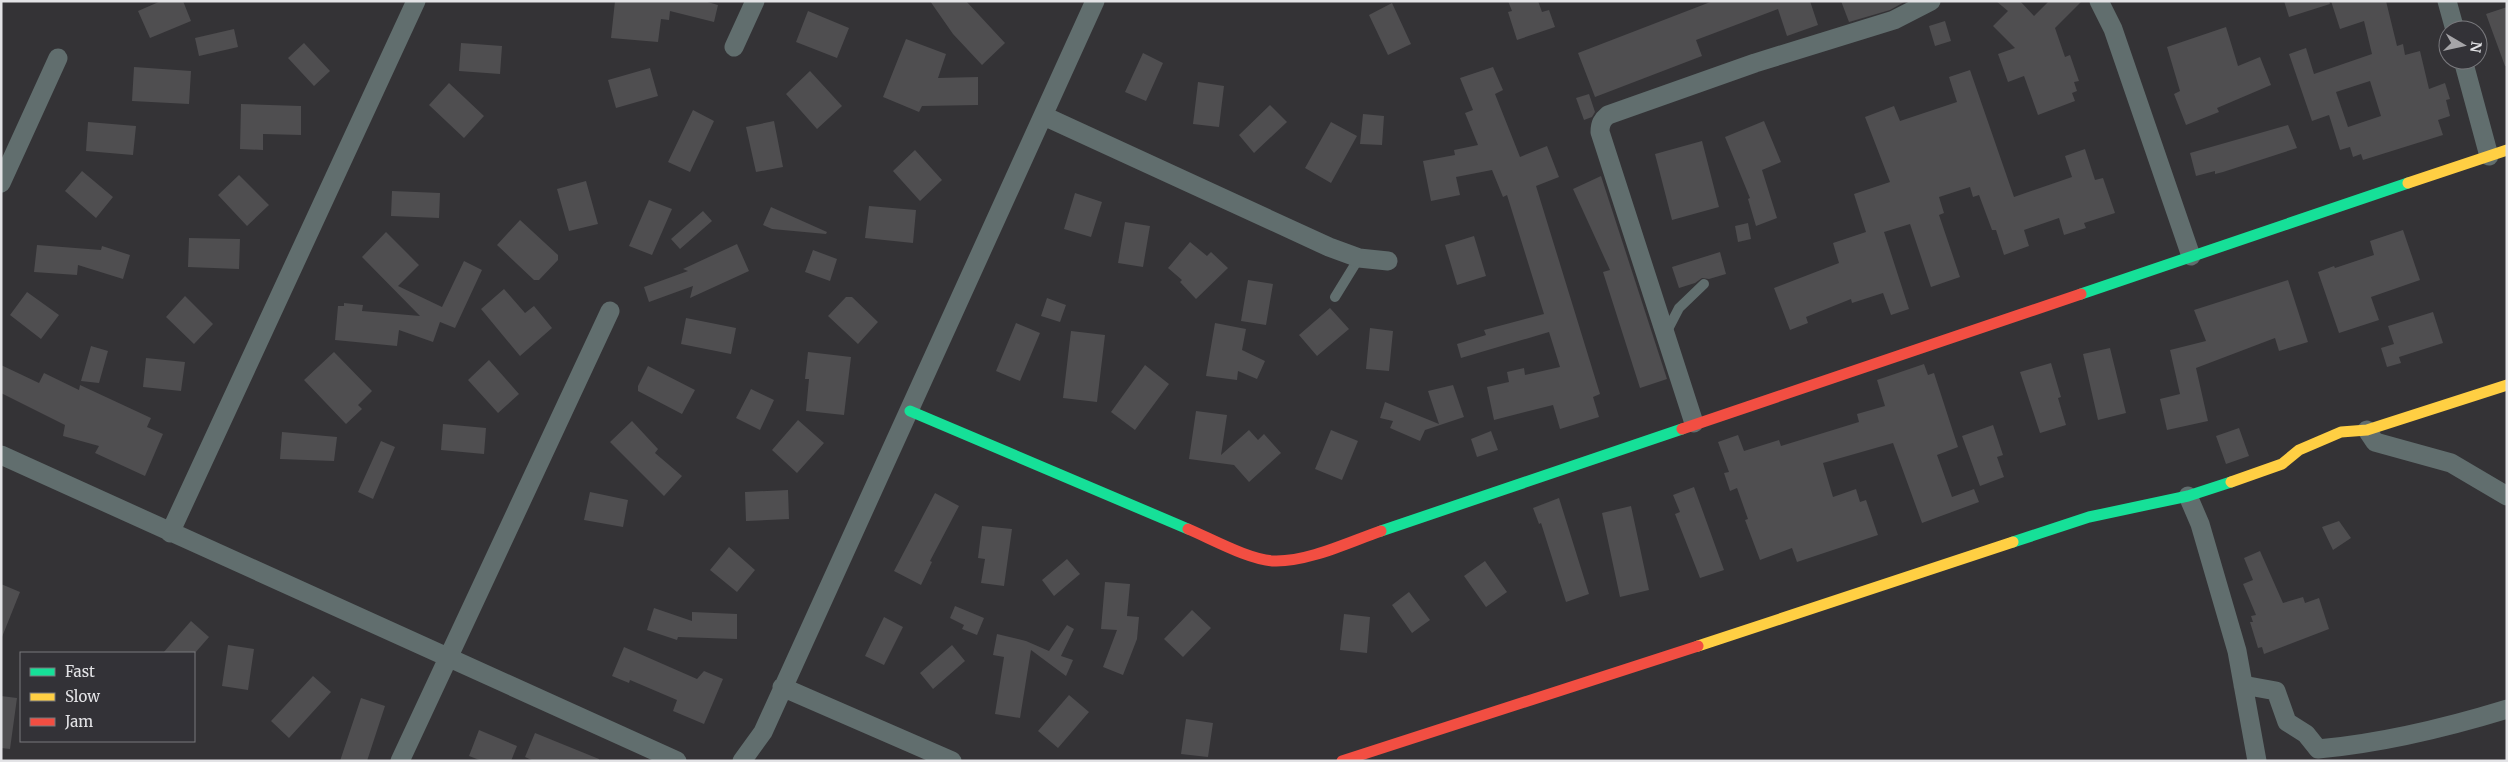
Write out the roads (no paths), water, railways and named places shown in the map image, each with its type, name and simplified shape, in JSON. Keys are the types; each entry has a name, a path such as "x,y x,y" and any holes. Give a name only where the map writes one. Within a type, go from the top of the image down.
{"street":[{"path":"170,533 416,1"},
{"path":"734,47 755,1"},
{"path":"742,761 763,732 1095,1"},
{"path":"1694,423 1600,132 1603,118 1608,114 1755,63 1894,20 1931,1"},
{"path":"2099,1 2116,38 2191,256"},
{"path":"2450,2 2453,20"},
{"path":"1,183 58,58"},
{"path":"910,410 1247,554 1272,561 1298,559 1694,423 2498,153 2467,70"},
{"path":"1044,116 1328,247 1359,258 1388,261"},
{"path":"400,761 610,311"},
{"path":"1342,761 1795,615 2089,517 2188,496 2282,464 2299,450 2341,432 2367,430 2507,385"},
{"path":"2367,430 2375,442 2451,463 2507,496"},
{"path":"1,455 677,761"},
{"path":"2188,496 2200,524 2237,652 2257,761"},
{"path":"2243,685 2276,690 2286,722 2306,734 2318,749 2346,747 2434,731 2507,709"},
{"path":"782,687 952,761"}],"lane":[{"path":"1335,297 1359,258"},
{"path":"1665,336 1679,308 1704,284"}]}
